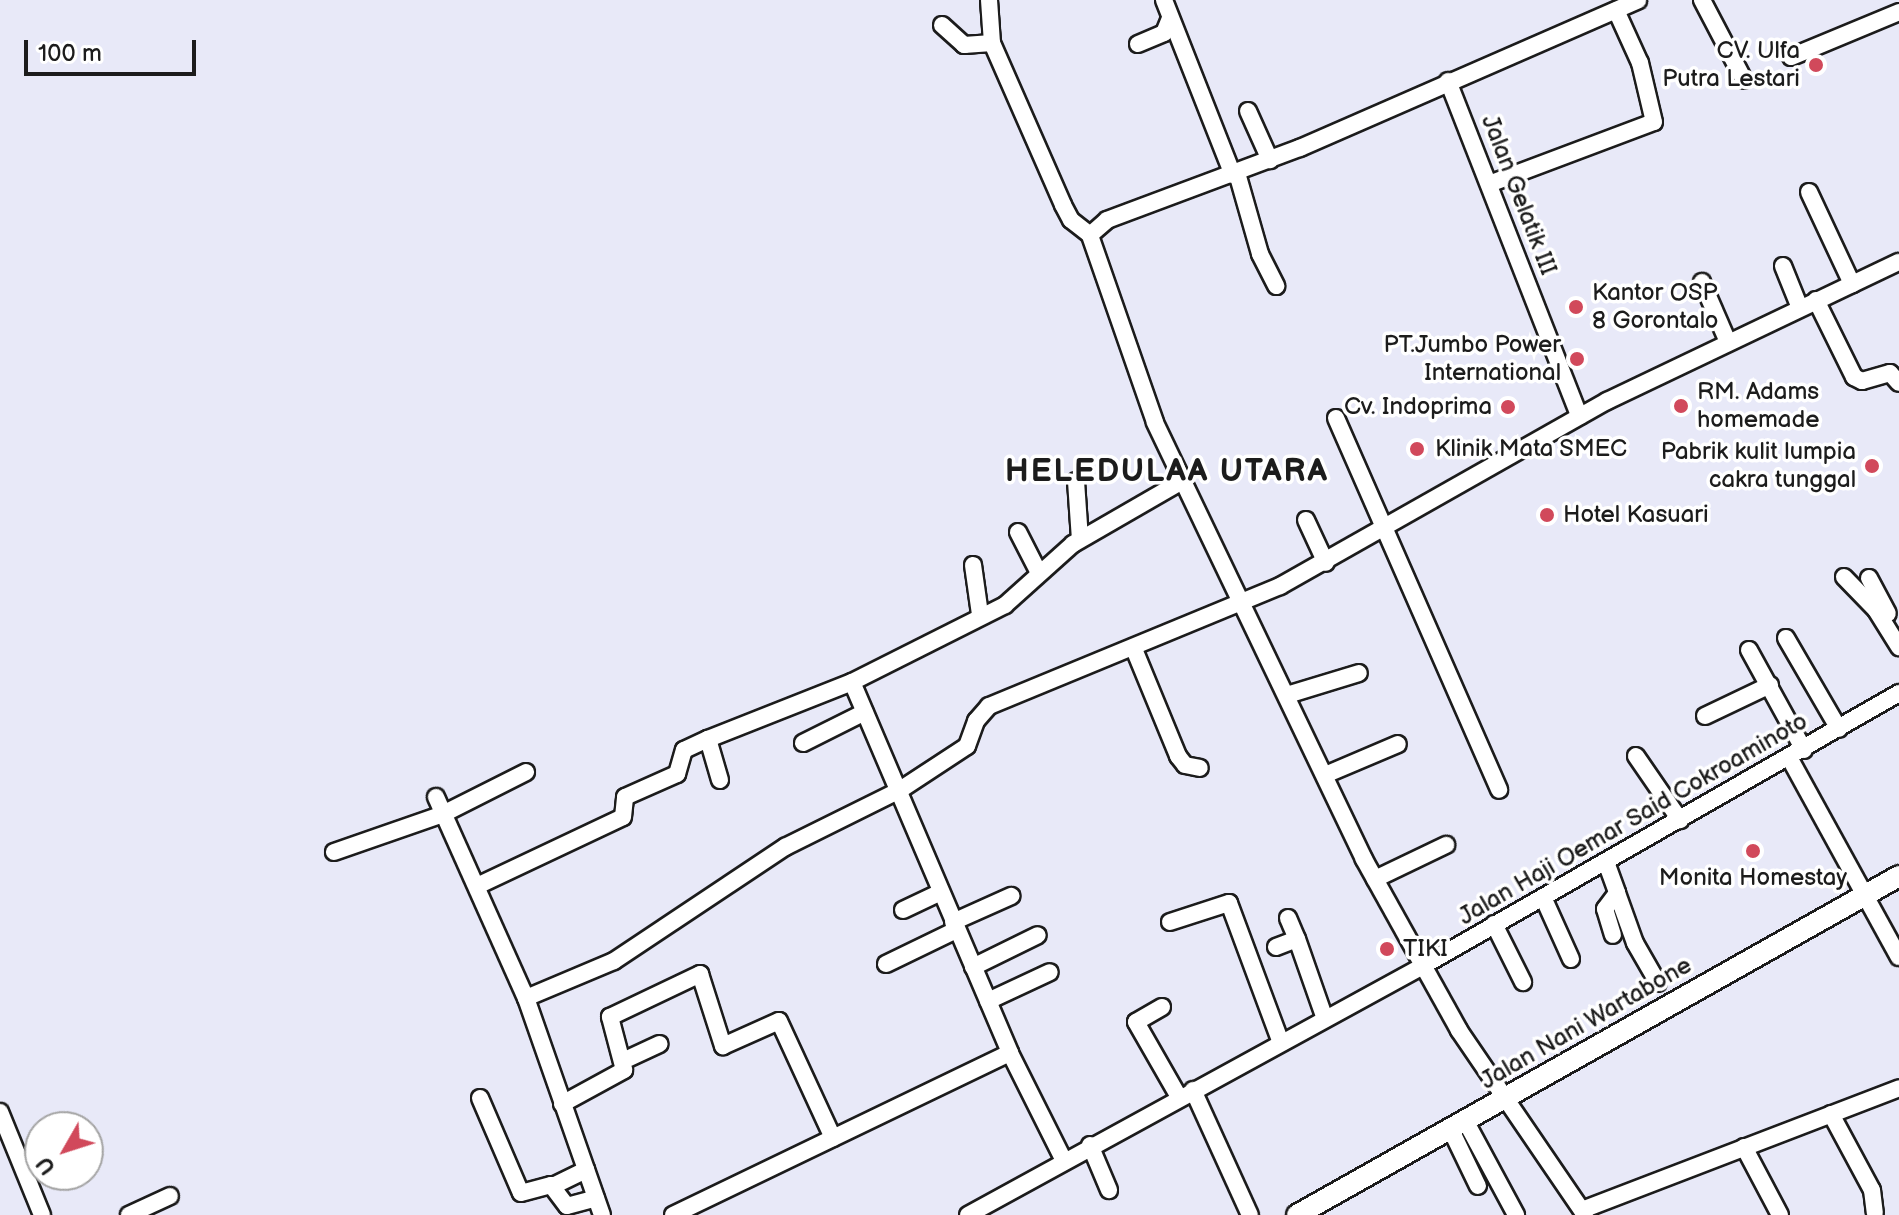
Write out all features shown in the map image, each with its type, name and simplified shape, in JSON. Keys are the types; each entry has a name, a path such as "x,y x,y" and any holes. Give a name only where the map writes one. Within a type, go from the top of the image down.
{"main road":[{"name":"Jalan Nani Wartabone","path":"1297,1215 1899,876"}],"street":[{"path":"989,0 992,43 1063,205 1071,220 1090,235 1136,378 1375,879 1421,967 1504,1099 1584,1212 1899,1088"},
{"path":"1164,0 1235,174 1260,254 1276,286"},
{"path":"1702,0 1744,80"},
{"path":"1090,235 1107,220 1270,160 1625,4 1654,122 1489,184"},
{"path":"1791,57 1899,12"},
{"path":"1138,44 1164,33 1170,18"},
{"path":"942,25 964,45 980,48 992,43"},
{"name":"Jalan Gelatik III","path":"1448,81 1579,416"},
{"path":"1248,111 1270,160"},
{"path":"1809,192 1852,284"},
{"path":"526,998 614,961 785,847 900,790 967,746 976,721 989,706 1134,649 1326,563 1579,416 1899,262"},
{"path":"1783,266 1800,308"},
{"path":"1702,282 1728,342"},
{"path":"1816,300 1854,377 1862,381 1890,373 1899,383"},
{"path":"1336,418 1499,790"},
{"path":"477,886 623,817 625,797 677,774 684,750 852,682 980,614 1005,605 1080,539 1184,480"},
{"path":"1076,481 1080,539"},
{"path":"1306,520 1326,563"},
{"path":"1018,532 1039,573"},
{"path":"973,565 980,614"},
{"path":"1844,577 1876,610 1899,647"},
{"path":"1869,578 1899,631"},
{"path":"1786,638 1839,729"},
{"path":"1134,649 1178,756 1185,765 1200,768"},
{"path":"1749,650 1770,685 1797,755 1864,894 1899,957"},
{"path":"1287,695 1359,673"},
{"path":"852,682 1010,1053 1064,1161"},
{"path":"1705,716 1770,685"},
{"name":"Jalan Haji Oemar Said Cokroaminoto","path":"968,1215 1280,1040 1421,967 1797,755 1899,693"},
{"path":"803,743 865,712"},
{"path":"708,739 720,780"},
{"path":"1325,775 1398,744"},
{"path":"1636,756 1680,820"},
{"path":"334,852 443,814 526,772"},
{"path":"436,797 526,998 586,1170 596,1210 567,1206 553,1186"},
{"path":"1375,879 1446,845"},
{"path":"1606,862 1658,983"},
{"path":"903,910 941,892"},
{"path":"1613,935 1605,909 1617,893"},
{"path":"886,964 1011,896"},
{"path":"1543,897 1571,959"},
{"path":"1170,922 1229,903 1280,1040"},
{"path":"1288,918 1324,1016"},
{"path":"1494,924 1523,982"},
{"path":"973,967 1038,935"},
{"path":"1276,947 1297,939"},
{"path":"988,1001 1050,972"},
{"path":"562,1104 624,1070 625,1060 610,1017 701,975 723,1046 775,1020 782,1024 833,1138"},
{"path":"1162,1007 1136,1022 1186,1093 1250,1215"},
{"path":"625,1060 659,1044"},
{"path":"673,1215 1010,1053"},
{"path":"480,1098 517,1190 525,1194 553,1186 586,1170"},
{"path":"0,1112 42,1215"},
{"path":"1831,1114 1872,1190 1875,1213"},
{"path":"1458,1126 1478,1186"},
{"path":"1458,1126 1516,1215"},
{"path":"1090,1145 1109,1190"},
{"path":"1744,1147 1780,1215"},
{"path":"129,1215 170,1196"}],"place":[{"name":"CV. Ulfa Putra Lestari","path":"1816,65"},
{"name":"Kantor OSP 8 Gorontalo","path":"1576,307"},
{"name":"PT.Jumbo Power International","path":"1577,359"},
{"name":"RM. Adams homemade","path":"1681,406"},
{"name":"Cv. Indoprima","path":"1508,407"},
{"name":"Klinik Mata SMEC","path":"1417,449"},
{"name":"Pabrik kulit lumpia cakra tunggal","path":"1872,466"},
{"name":"Hotel Kasuari","path":"1547,515"},
{"name":"Monita Homestay","path":"1753,851"},
{"name":"TIKI","path":"1387,949"}],"district":[{"name":"HELEDULAA UTARA","path":"1167,472"}]}
